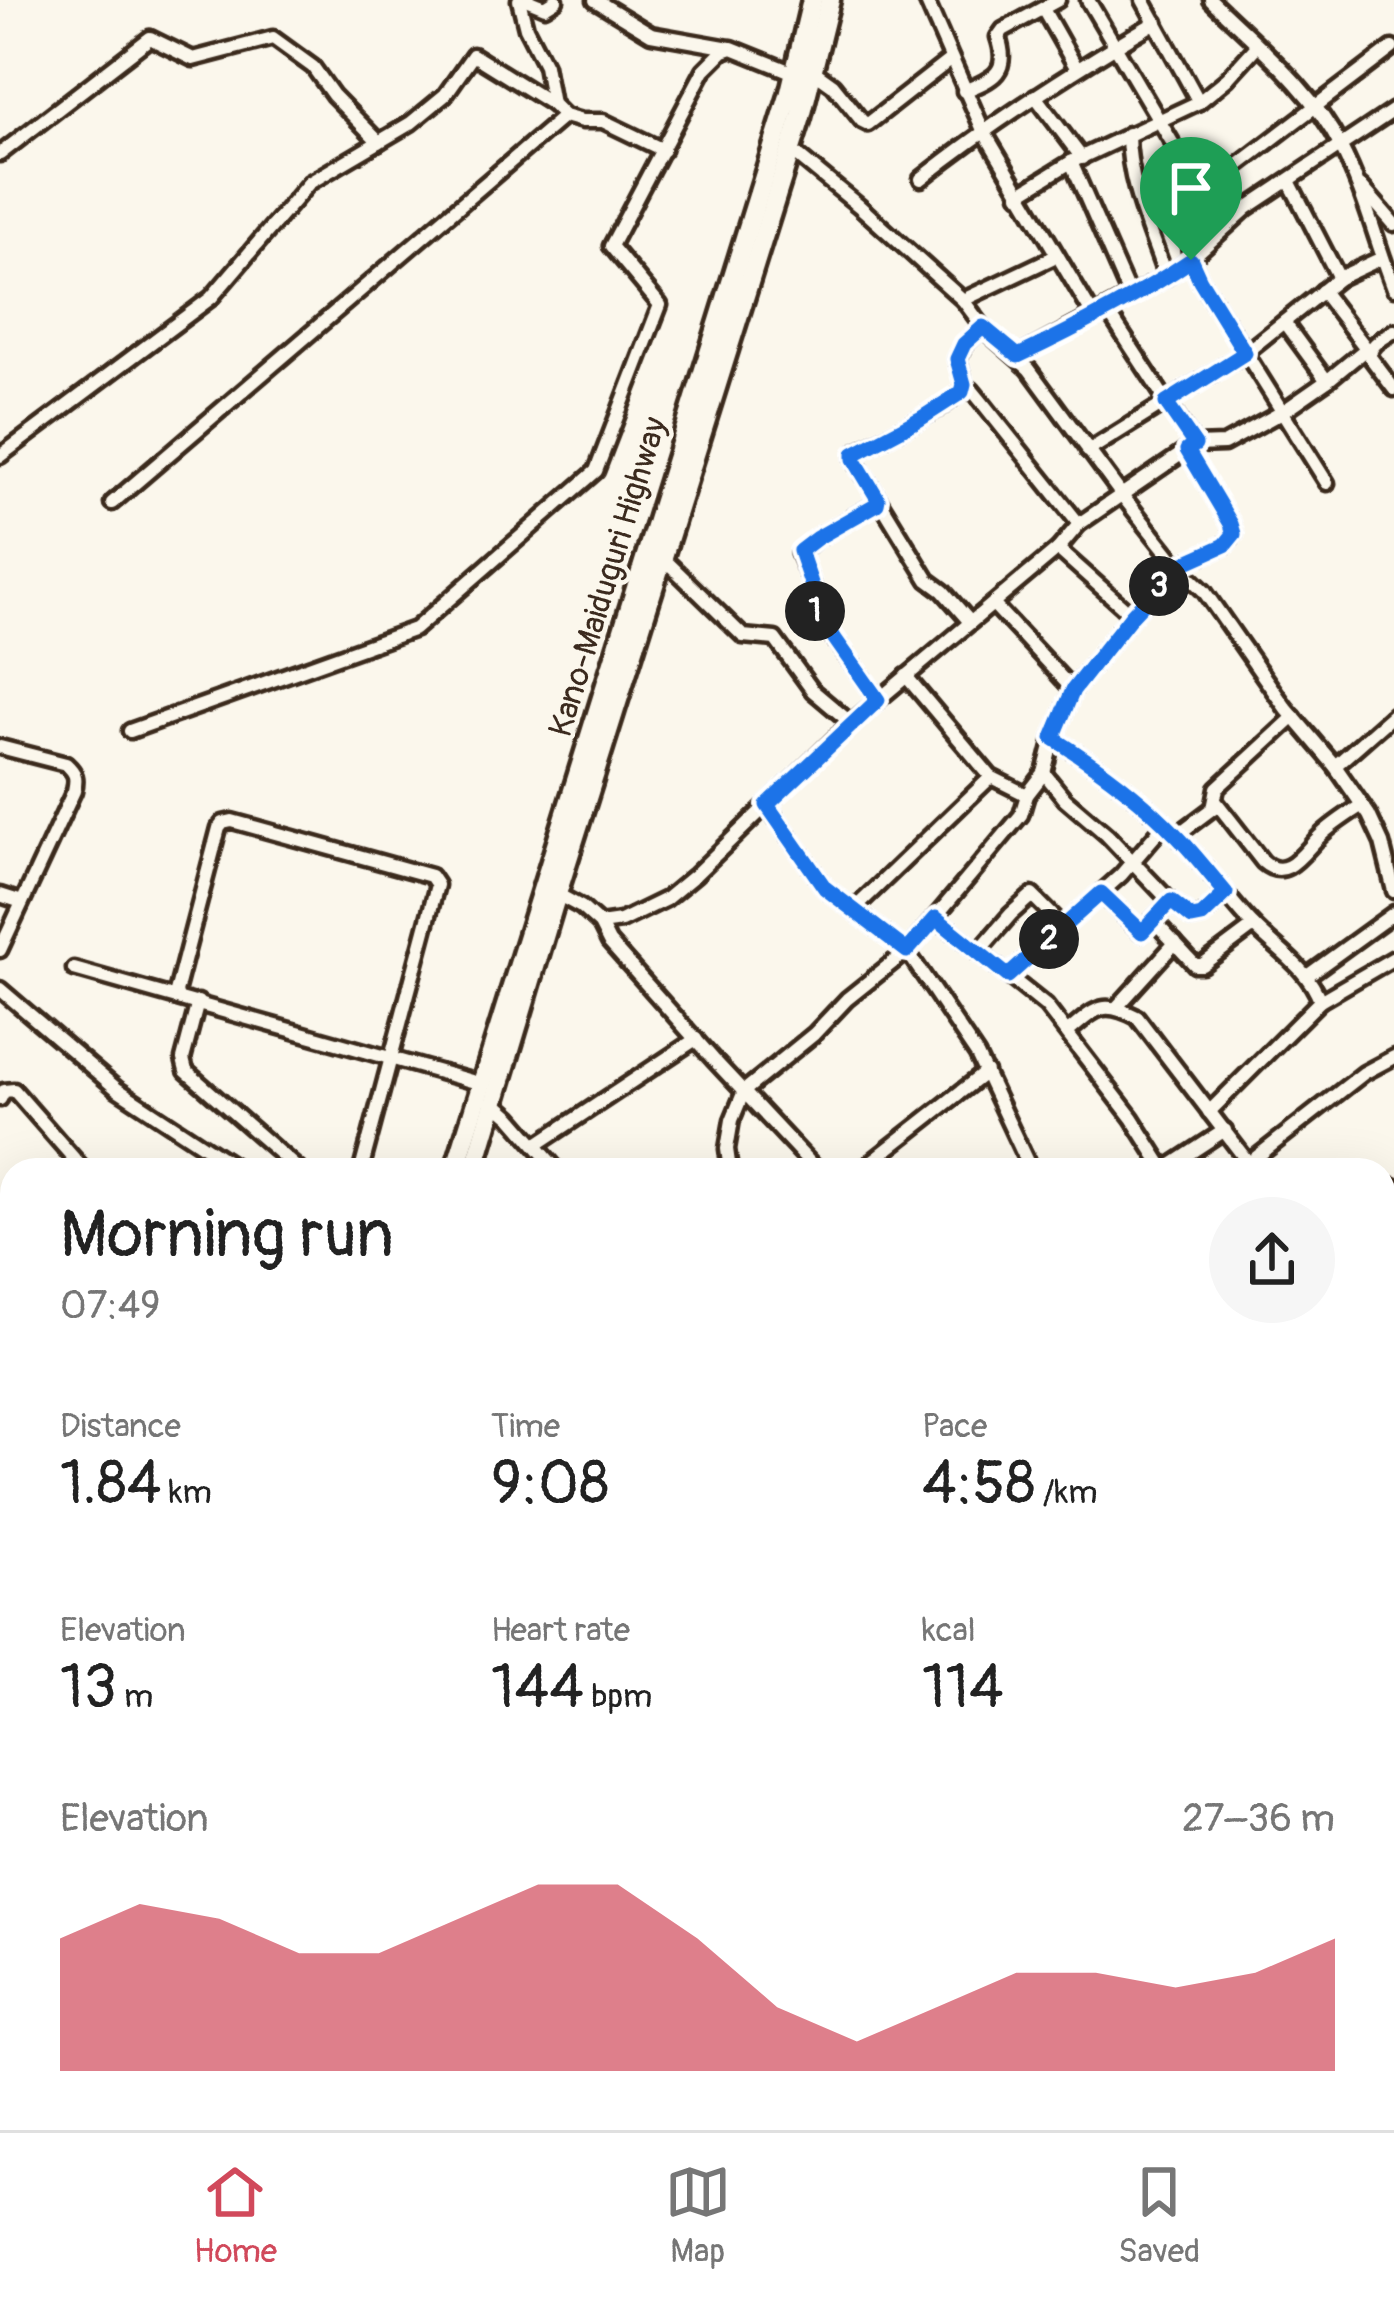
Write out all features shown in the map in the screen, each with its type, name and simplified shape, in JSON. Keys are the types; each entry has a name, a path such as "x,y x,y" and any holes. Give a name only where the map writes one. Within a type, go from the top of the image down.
{"highway":[{"name":"Kano-Maiduguri Highway","path":"478,1158 791,150 812,0"},
{"name":"Kano-Maiduguri Highway","path":"459,1158 803,72 830,0"}],"street":[{"path":"552,104 545,65 526,28 524,0 545,7 556,0"},
{"path":"596,0 651,34 731,49 803,72 833,86 868,124 951,58"},
{"path":"926,0 983,130 1094,317"},
{"path":"964,91 994,77 1003,62 998,37 1003,30 1058,0"},
{"path":"1088,0 1173,143 1191,260 1200,280 1327,483"},
{"path":"1143,0 1199,101"},
{"path":"1211,0 1316,107 1357,182 1394,288"},
{"path":"1043,9 1076,69"},
{"path":"921,178 983,130 1156,22"},
{"path":"0,154 150,38 194,59 273,38 313,67 333,95 380,142"},
{"path":"1019,194 1076,160 1199,101 1258,46"},
{"path":"1181,201 1220,179 1392,47"},
{"path":"130,731 415,629 596,471 660,305 611,246 704,70 731,49"},
{"path":"0,456 211,298 309,183 411,123 445,95 473,55 564,116 603,121 663,150"},
{"path":"1035,96 1076,160 1130,297"},
{"path":"1018,356 1166,277 1246,208 1392,115"},
{"path":"112,503 564,116"},
{"path":"1128,134 1136,188 1166,277"},
{"path":"791,150 963,300 983,327 1018,356 1335,766 1382,843 1394,891"},
{"path":"1289,181 1339,278"},
{"path":"1357,182 1394,224"},
{"path":"963,300 1056,256"},
{"path":"1088,452 1245,353 1339,278 1382,258"},
{"path":"1322,291 1394,388"},
{"path":"728,1158 732,1120 744,1090 907,951 1021,815 1027,795 1044,773 1073,690 1178,566 1225,545 1234,534 1191,447 1107,310"},
{"path":"1283,322 1327,381"},
{"path":"964,387 957,359 964,344 983,327"},
{"path":"600,924 621,921 666,899 851,723 1058,548 1079,524 1191,447 1224,444 1284,411 1394,331"},
{"path":"964,387 945,404 854,454 854,459 928,580 970,622"},
{"path":"964,387 972,390 1079,524"},
{"path":"878,700 811,605 814,592 800,551 879,502"},
{"path":"1058,548 1132,615"},
{"path":"664,558 743,636 775,639 813,691 851,723"},
{"path":"993,604 1073,690"},
{"path":"906,676 992,777 1027,795"},
{"path":"1335,766 1394,715"},
{"path":"1177,836 1213,808 1217,788 1294,717"},
{"path":"1053,738 1098,767 1165,824 1254,926 1307,976 1320,1001"},
{"path":"0,747 66,764 77,779 0,950"},
{"path":"1044,773 1065,800 1192,918 1202,916 1226,893"},
{"path":"853,910 992,777"},
{"path":"1216,802 1267,866 1279,870 1298,861 1322,833 1362,806"},
{"path":"767,805 825,888 907,951 977,1054 1025,1158"},
{"path":"175,996 223,823 232,821 431,876 437,885 364,1158"},
{"path":"1008,976 1101,893 1165,824"},
{"path":"1101,893 1142,932 1171,901"},
{"path":"557,894 600,924 609,942 807,1158"},
{"path":"0,895 22,902"},
{"path":"978,952 1032,896 1063,926"},
{"path":"1307,976 1394,914"},
{"path":"936,918 1046,1006 1157,1158"},
{"path":"1154,921 1195,964 1202,965 1254,926"},
{"path":"1117,1007 1175,943"},
{"path":"1209,1112 1320,1001 1394,958"},
{"path":"74,969 482,1084"},
{"path":"0,989 117,1089 222,1158"},
{"path":"198,1002 183,1059 186,1071 285,1158"},
{"path":"1068,1032 1097,1009 1117,1007 1137,1017 1245,1158"},
{"path":"536,1145 695,1039"},
{"path":"1263,1158 1364,1073 1394,1057"},
{"path":"877,1158 986,1072"},
{"path":"0,1099 4,1091 14,1090 74,1158"},
{"path":"495,1103 547,1158"},
{"path":"1183,1158 1225,1130"}],"route":[{"path":"1191,260 1245,353 1166,403 1195,445 1187,450 1234,534 1225,545 1178,566 1132,615 1073,690 1053,738 1134,796 1177,836 1226,893 1202,916 1192,918 1171,901 1142,932 1101,893 1008,976 936,918 907,951 825,888 767,805 878,700 811,605 815,595 800,551 879,502 854,454 962,392 957,359 964,344 983,327 1018,356 1191,260"}]}
